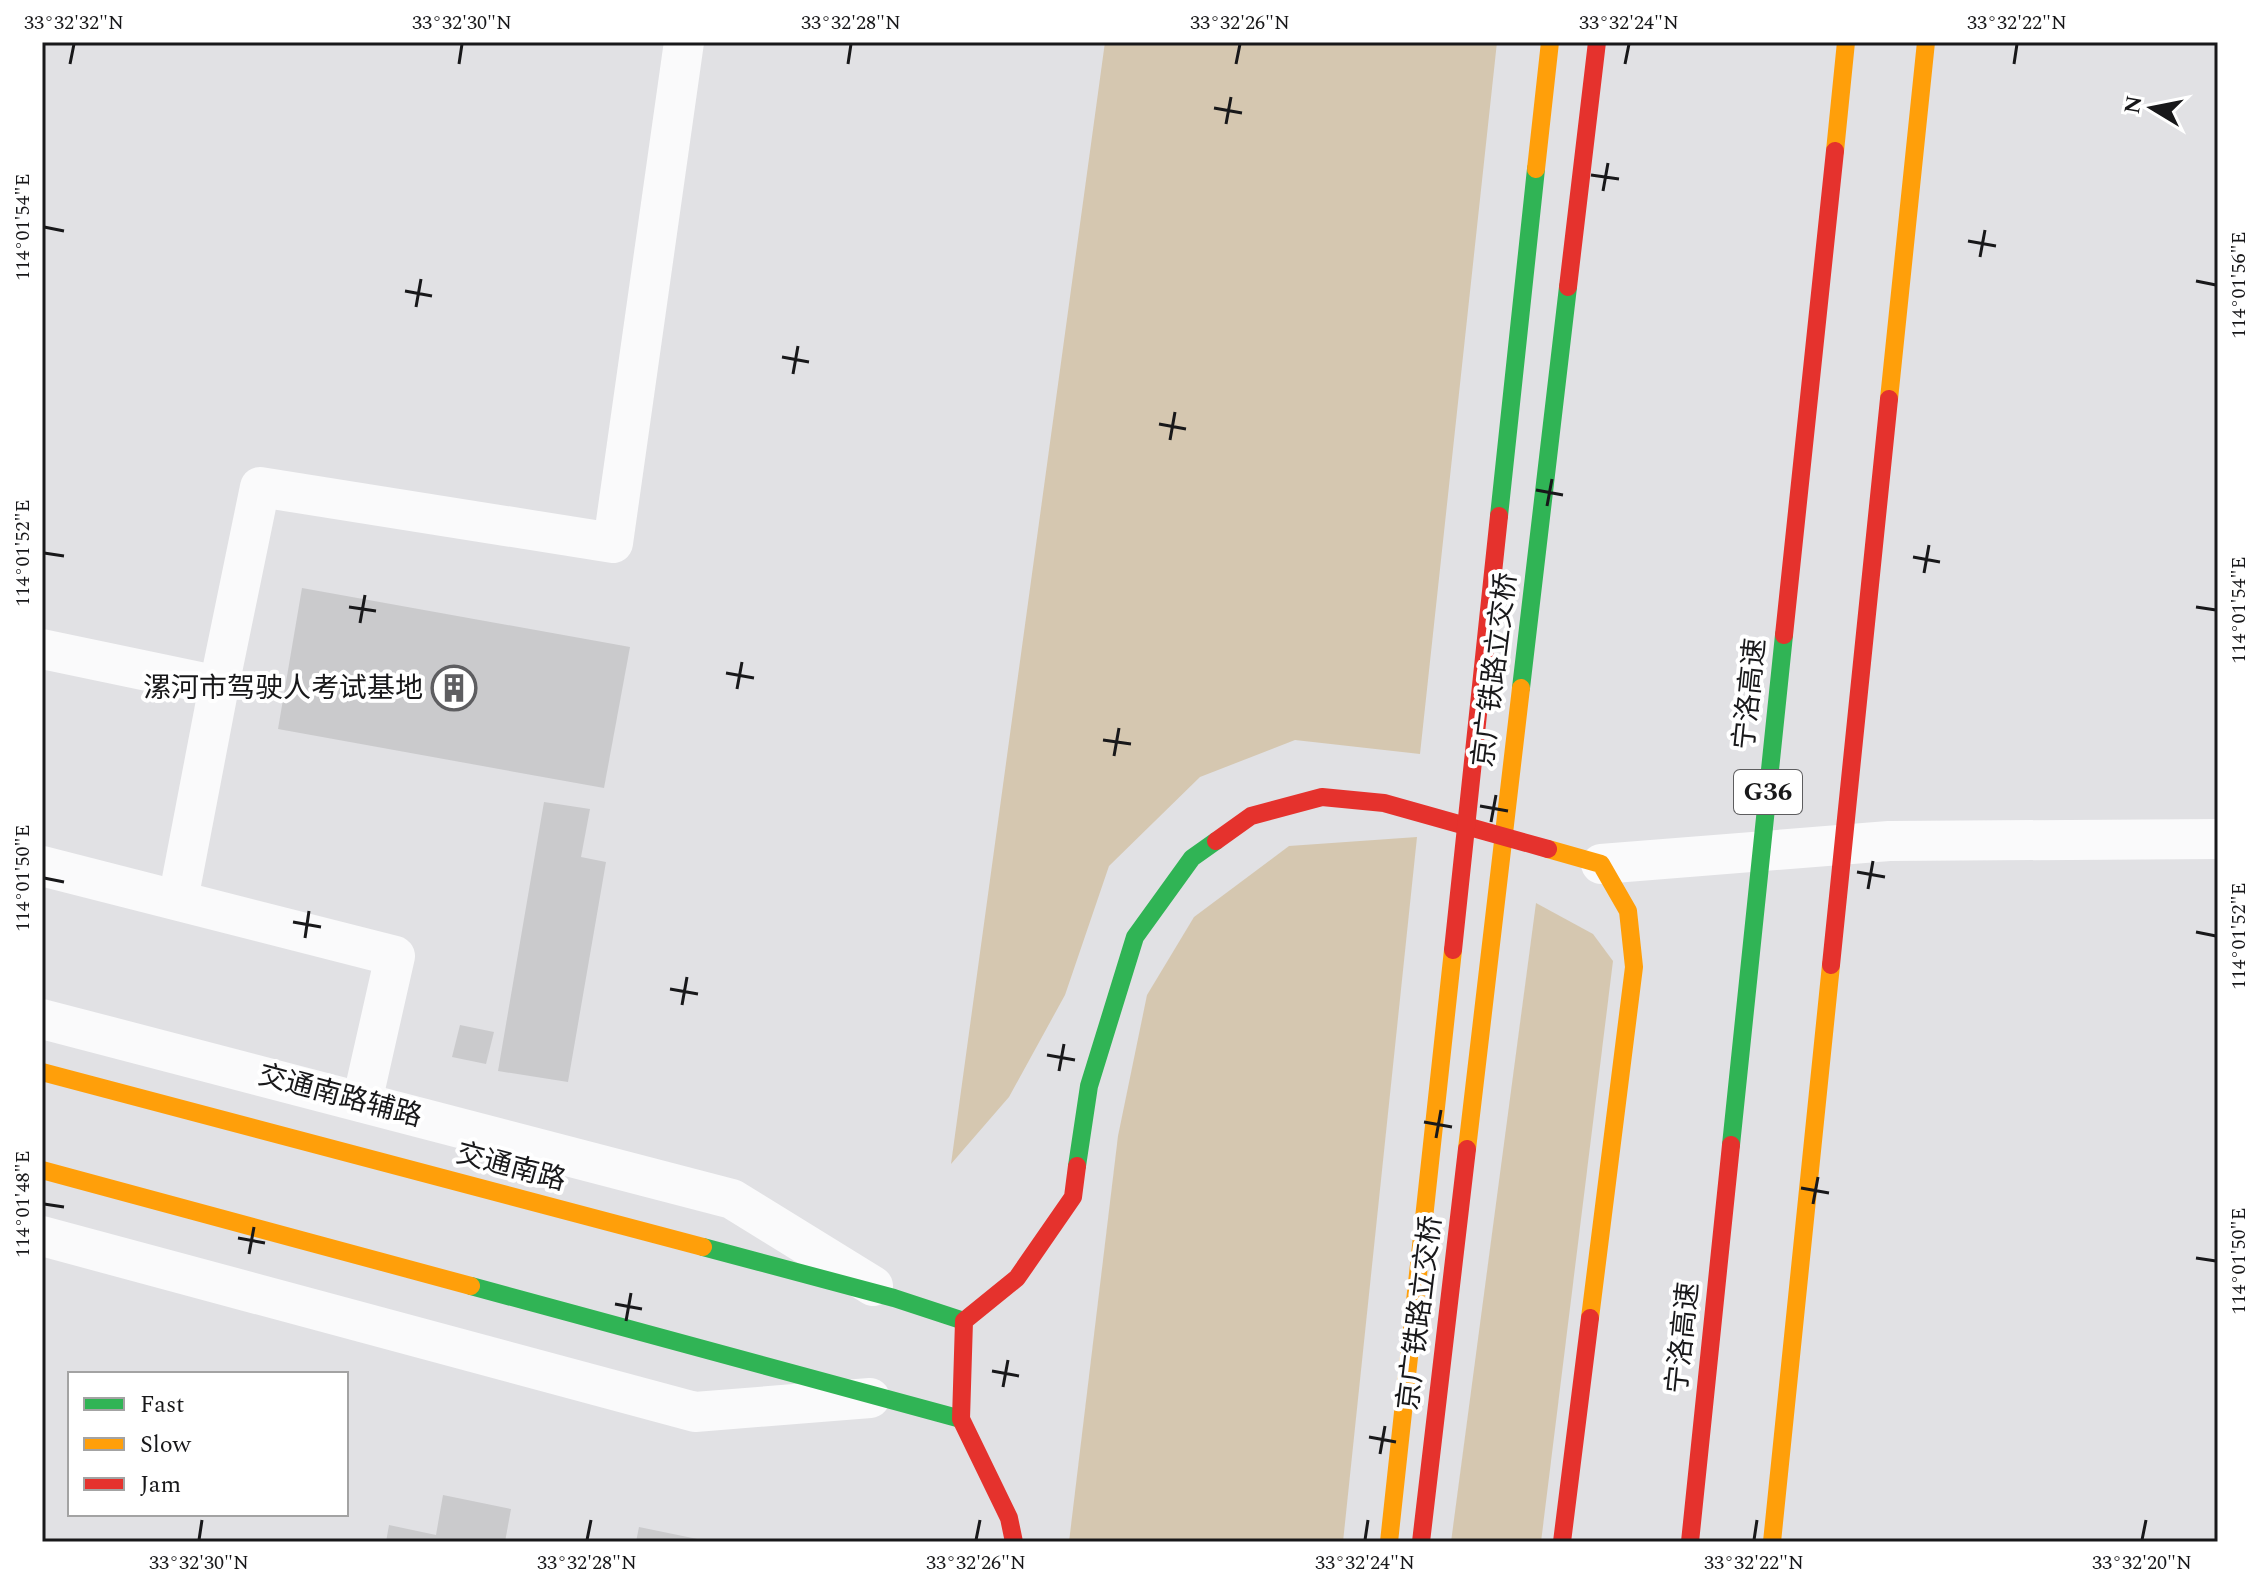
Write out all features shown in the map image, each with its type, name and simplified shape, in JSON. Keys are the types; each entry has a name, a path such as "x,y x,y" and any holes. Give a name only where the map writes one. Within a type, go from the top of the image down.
{"main road":[{"name":"京广铁路立交桥","path":"1389,1542 1550,42"},
{"name":"京广铁路立交桥","path":"1421,1542 1597,42"},
{"name":"宁洛高速","path":"1690,1542 1846,42"},
{"path":"1772,1542 1926,42"},
{"path":"1014,1542 1009,1518 961,1419 964,1321 1017,1278 1073,1197 1089,1086 1135,937 1192,858 1251,816 1322,797 1384,803 1601,864 1628,911 1634,967 1562,1542"},
{"name":"交通南路","path":"42,1072 894,1298 964,1321"},
{"path":"42,1170 961,1419"}],"street":[{"path":"178,900 260,487 613,543 684,42"},
{"path":"42,649 219,686"},
{"path":"1601,864 1889,841 2218,839"},
{"path":"42,866 395,956 362,1102"},
{"name":"交通南路辅路","path":"42,1019 732,1199 894,1298"},
{"path":"42,1236 695,1412 882,1397"}],"shaded area":[{"path":"1105,42 1497,42 1420,754 1295,740 1200,777 1109,866 1065,995 1009,1097 951,1164"},
{"path":"1417,837 1343,1542 1069,1542 1118,1136 1147,995 1194,917 1289,846"},
{"path":"1536,903 1593,934 1613,961 1541,1542 1451,1542"}],"building":[{"name":"漯河市驾驶人考试基地","path":"302,588 630,647 604,788 278,729"},
{"path":"544,802 590,809 581,857 606,862 568,1082 498,1071"},
{"path":"460,1025 494,1032 486,1064 452,1057"},
{"path":"443,1495 511,1509 505,1542 386,1542 389,1525 436,1535"},
{"path":"639,1527 707,1541 707,1542 636,1542"}],"traffic: fast":[{"path":"1499,516 1536,169"},
{"path":"1521,688 1568,287"},
{"path":"1731,1145 1784,635"},
{"path":"1077,1166 1089,1086 1135,937 1192,858 1216,841"},
{"path":"703,1247 894,1298 964,1321"},
{"path":"471,1286 961,1419"}],"traffic: slow":[{"path":"1536,169 1550,42"},
{"path":"1835,151 1846,42"},
{"path":"1889,399 1926,42"},
{"path":"1467,1149 1521,688"},
{"path":"1548,849 1601,864 1628,911 1634,967 1590,1318"},
{"path":"1389,1542 1453,950"},
{"path":"1772,1542 1831,965"},
{"path":"42,1072 703,1247"},
{"path":"42,1170 471,1286"}],"traffic: jam":[{"path":"1568,287 1597,42"},
{"path":"1784,635 1835,151"},
{"path":"1831,965 1889,399"},
{"path":"1453,950 1499,516"},
{"path":"1216,841 1251,816 1322,797 1384,803 1548,849"},
{"path":"1690,1542 1731,1145"},
{"path":"1421,1542 1467,1149"},
{"path":"1014,1542 1009,1518 961,1419 964,1321 1017,1278 1073,1197 1077,1166"},
{"path":"1562,1542 1590,1318"}],"place":[{"name":"漯河市驾驶人考试基地","path":"454,688"}]}
